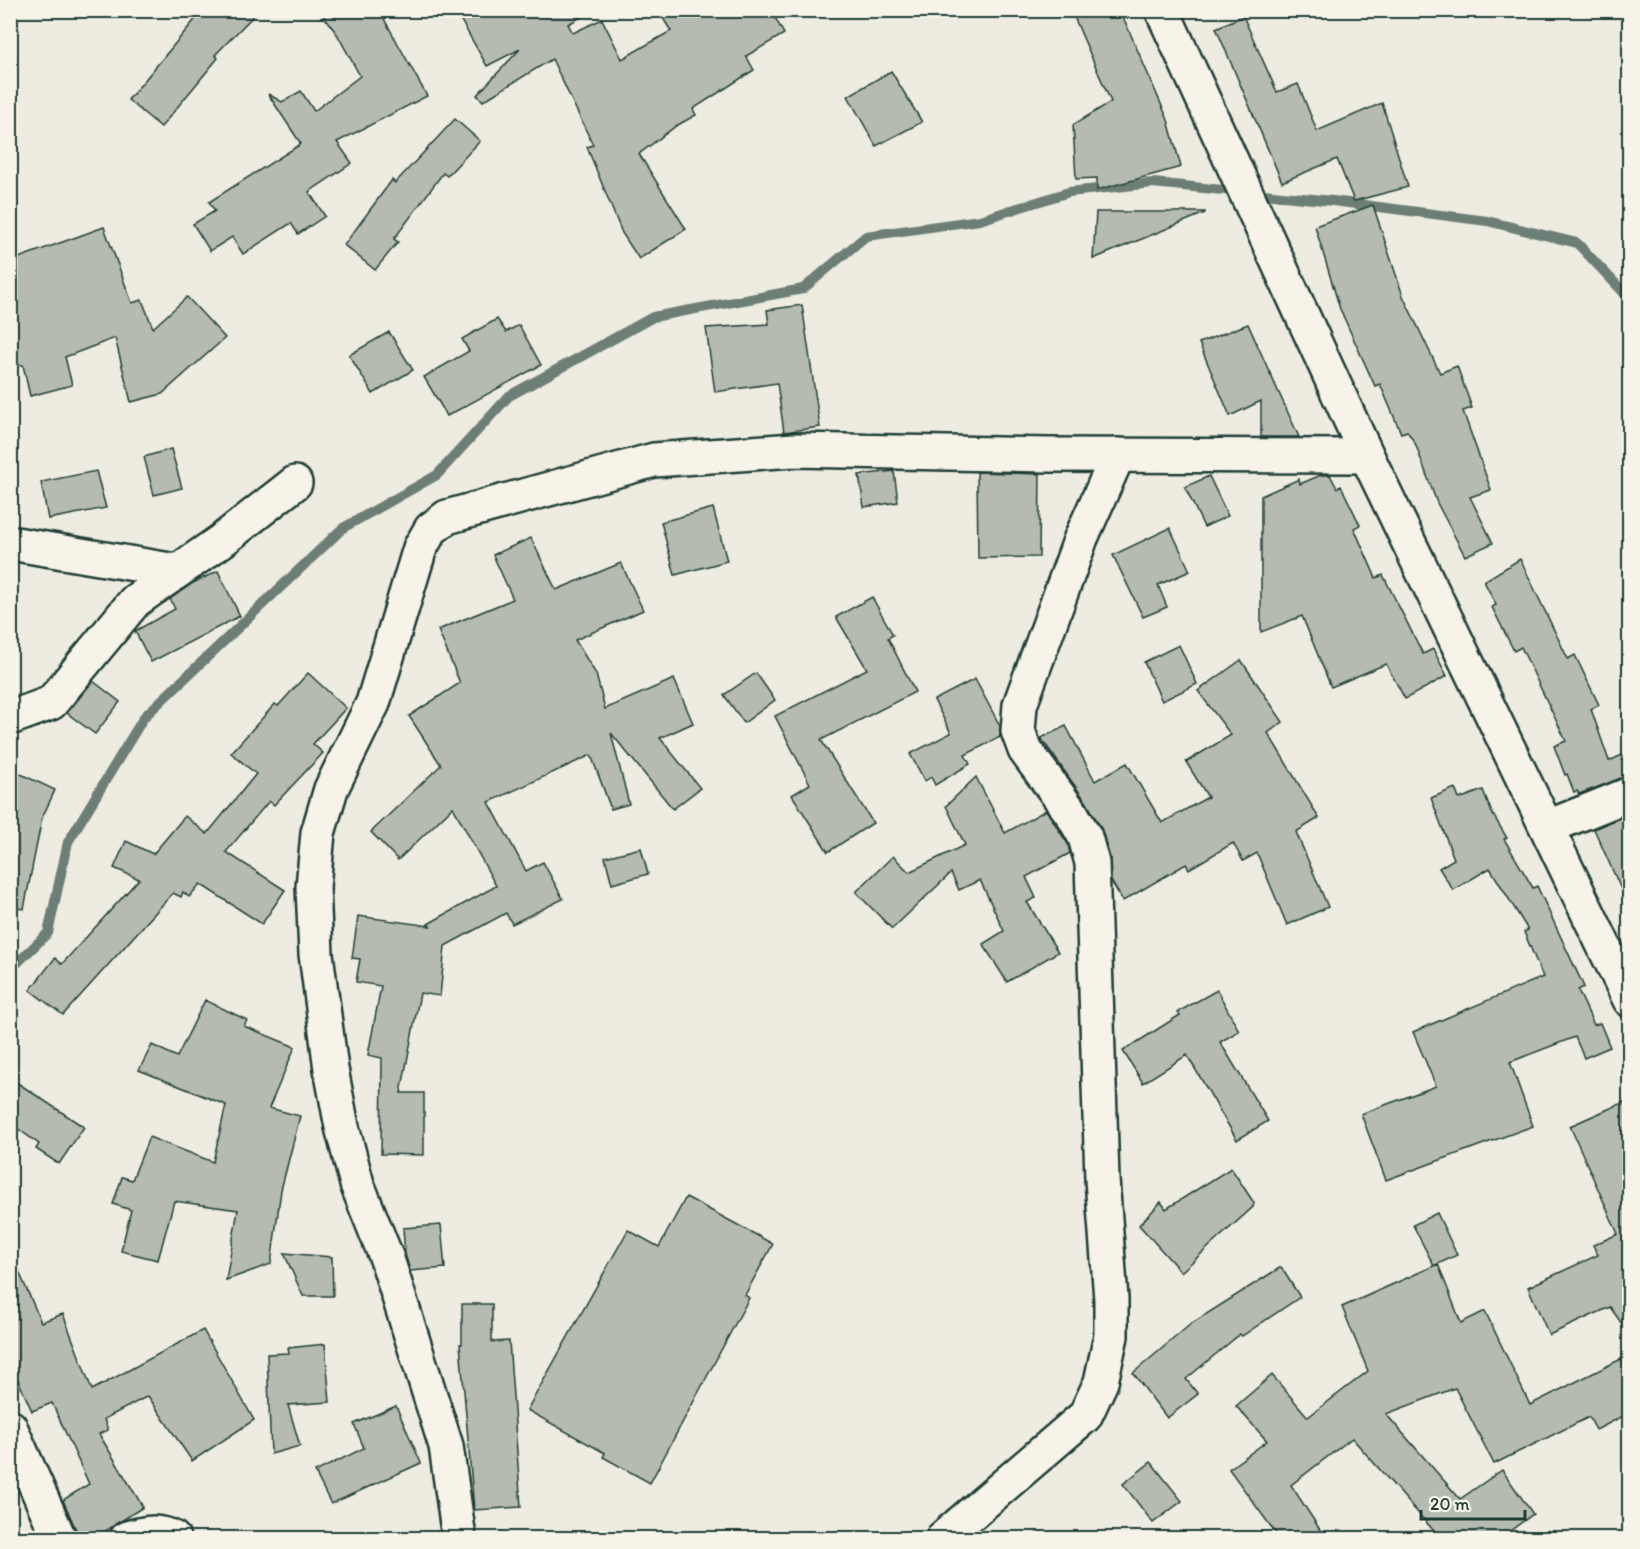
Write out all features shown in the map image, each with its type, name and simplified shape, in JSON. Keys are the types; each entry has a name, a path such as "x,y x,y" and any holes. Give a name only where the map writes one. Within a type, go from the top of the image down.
{"main road":[{"path":"1162,10 1367,456 1548,827 1629,1000"},
{"path":"459,1539 446,1446 387,1259 357,1184 342,1127 331,1069 316,954 313,887 318,833 331,789 373,703 420,548 430,529 447,517 654,460 794,450 1367,456"},
{"path":"944,1539 1085,1416 1101,1382 1111,1336 1102,1179 1092,863 1085,837 1072,814 1025,750 1018,731 1020,705 1081,538 1118,455"},
{"path":"10,718 51,703 135,601 221,541 295,483"},
{"path":"10,543 176,571"},
{"path":"1548,827 1629,794"},
{"path":"10,1426 59,1539"},
{"path":"127,1539 146,1533 161,1533 173,1539"}],"building":[{"path":"203,10 259,10 215,55 218,58 161,127 128,100"},
{"path":"319,10 379,10 427,96 337,142 352,163 309,192 325,216 298,234 291,223 243,254 232,237 210,251 193,224 215,211 209,202 301,144 268,94 282,102 301,91 314,111 360,76 337,34"},
{"path":"455,10 595,10 568,24 573,33 602,19 622,59 671,31 658,10 771,10 784,34 746,56 754,70 693,109 696,115 676,126 639,154 686,229 639,259 622,233 587,147 593,145 552,59 483,101 477,95 520,49 487,66"},
{"path":"1071,10 1120,10 1168,120 1181,167 1097,190 1097,178 1076,179 1073,125 1111,102"},
{"path":"1243,16 1277,92 1298,84 1317,131 1382,103 1408,187 1354,201 1337,159 1282,182 1216,28"},
{"path":"891,71 922,122 876,146 848,96"},
{"path":"455,119 480,141 447,176 443,173 394,239 398,242 375,270 344,245 392,180 395,183"},
{"path":"1373,205 1403,296 1440,373 1457,366 1472,408 1463,411 1491,490 1470,497 1493,543 1465,556 1437,503 1415,443 1407,431 1401,433 1380,384 1375,386 1340,309 1315,226"},
{"path":"1096,212 1205,212 1205,213 1093,259"},
{"path":"104,227 132,303 142,300 153,328 187,297 225,338 162,394 131,402 115,338 65,357 72,385 30,396 23,365 10,366 10,261"},
{"path":"802,305 820,427 784,432 777,383 715,392 706,328 769,324 767,310"},
{"path":"497,319 506,332 519,325 541,365 447,416 424,377 469,351 462,339"},
{"path":"1248,324 1299,437 1261,437 1261,401 1230,416 1199,343"},
{"path":"389,332 413,370 373,394 349,355"},
{"path":"171,449 182,488 154,495 144,457"},
{"path":"96,471 106,508 48,519 41,482"},
{"path":"894,471 898,502 864,507 859,475"},
{"path":"977,472 1040,474 1039,557 978,558"},
{"path":"1321,475 1330,475 1337,488 1341,486 1360,525 1354,528 1376,578 1383,575 1423,654 1433,649 1447,676 1405,699 1386,664 1331,687 1302,616 1261,632 1261,496 1299,479 1300,484"},
{"path":"1209,476 1228,516 1204,527 1185,487"},
{"path":"713,508 727,561 675,575 661,522"},
{"path":"1170,528 1190,571 1158,585 1167,607 1143,617 1113,555"},
{"path":"531,538 556,590 621,563 643,610 575,640 596,674 605,709 674,679 693,723 660,738 700,788 673,809 611,733 629,804 611,809 591,755 489,802 526,871 543,862 563,899 512,924 506,913 445,946 440,996 420,993 401,1093 424,1093 424,1155 381,1154 382,1058 368,1055 381,986 356,982 360,959 352,958 358,916 430,926 428,924 496,886 453,807 398,860 371,832 441,765 409,716 460,683 438,630 513,599 493,555"},
{"path":"1520,559 1568,659 1575,655 1599,705 1591,709 1609,761 1629,752 1629,776 1579,794 1577,791 1574,792 1567,774 1565,775 1554,746 1566,741 1521,647 1514,651 1492,607 1496,605 1484,581"},
{"path":"218,571 240,616 151,662 135,631 175,609 170,599 193,583"},
{"path":"872,597 893,635 888,638 915,692 821,740 873,823 828,852 792,795 810,784 775,716 867,669 836,617"},
{"path":"1179,645 1197,684 1162,701 1144,662"},
{"path":"1241,660 1283,722 1268,733 1319,818 1296,832 1328,907 1287,925 1257,853 1243,861 1233,843 1189,869 1186,864 1123,901 1111,881 1110,858 1101,828 1087,803 1041,738 1066,726 1095,781 1127,763 1162,823 1208,797 1186,762 1231,735 1198,691"},
{"path":"308,673 346,708 313,744 323,753 274,805 269,801 226,852 285,890 262,924 200,884 189,897 183,892 181,897 173,893 63,1015 30,990 55,958 62,964 139,879 114,868 126,841 153,854 185,816 207,834 256,774 231,753 275,704 278,706"},
{"path":"756,673 775,700 744,723 724,695"},
{"path":"975,679 1000,726 1000,737 965,755 970,764 935,785 931,777 925,781 910,754 951,733 934,700"},
{"path":"93,681 120,702 95,734 67,713"},
{"path":"10,769 55,790 42,818 24,909 10,907"},
{"path":"976,777 1005,833 1046,810 1068,844 1070,853 1026,877 1036,898 1027,902 1058,952 1007,982 983,944 1004,931 980,880 959,890 951,873 892,929 856,892 893,856 909,872 965,845 946,806"},
{"path":"1455,788 1459,799 1483,790 1492,813 1507,838 1504,839 1533,888 1537,886 1584,987 1578,990 1594,1025 1600,1023 1610,1047 1584,1058 1575,1037 1510,1062 1533,1126 1386,1180 1361,1114 1436,1086 1413,1032 1543,977 1524,932 1528,930 1490,868 1453,890 1439,868 1454,859 1431,798"},
{"path":"1629,814 1629,907 1594,829"},
{"path":"641,848 648,874 612,884 605,857"},
{"path":"1217,990 1239,1031 1220,1042 1268,1121 1237,1140 1187,1055 1143,1083 1123,1051 1180,1015 1178,1012"},
{"path":"205,1000 247,1020 244,1026 295,1047 269,1108 300,1116 281,1190 271,1264 226,1280 238,1210 174,1201 158,1260 121,1251 131,1210 113,1204 122,1177 132,1180 149,1137 213,1162 226,1105 139,1070 152,1045 177,1057"},
{"path":"10,1078 84,1127 59,1164 36,1149 39,1144 10,1123"},
{"path":"1629,1100 1629,1334 1610,1307 1549,1335 1528,1287 1598,1255 1593,1245 1618,1234 1570,1126"},
{"path":"1231,1168 1254,1203 1253,1207 1181,1272 1139,1225 1161,1202 1166,1209"},
{"path":"686,1197 773,1244 745,1295 749,1298 650,1483 603,1457 605,1453 527,1410 628,1230 659,1247"},
{"path":"1437,1213 1457,1255 1434,1266 1413,1225"},
{"path":"441,1225 445,1268 410,1271 405,1254 403,1228"},
{"path":"10,1251 41,1322 63,1314 92,1390 203,1330 254,1420 192,1461 148,1396 104,1419 108,1430 99,1434 143,1507 93,1539 80,1539 63,1500 89,1484 52,1403 32,1411 10,1362"},
{"path":"284,1253 332,1257 333,1296 303,1296"},
{"path":"1438,1264 1461,1323 1485,1311 1530,1405 1621,1359 1629,1376 1629,1413 1596,1430 1589,1417 1494,1464 1455,1388 1386,1414 1460,1499 1502,1470 1533,1514 1499,1539 1441,1539 1352,1438 1291,1485 1326,1539 1280,1539 1229,1469 1267,1441 1236,1406 1272,1375 1308,1417 1368,1371 1342,1307"},
{"path":"1281,1267 1300,1297 1242,1336 1240,1334 1186,1379 1198,1394 1167,1418 1133,1373 1192,1323"},
{"path":"462,1304 492,1304 492,1342 509,1341 521,1507 474,1510 460,1344 462,1344"},
{"path":"325,1344 330,1402 288,1405 300,1446 271,1454 267,1354 289,1353 288,1348"},
{"path":"396,1406 421,1463 331,1504 315,1472 364,1448 354,1424"},
{"path":"1151,1462 1182,1501 1153,1523 1123,1484"}],"waterway":[{"path":"10,970 48,933 68,842 144,717 343,528 437,475 509,396 653,317 803,289 866,236 980,220 1069,192 1153,183 1333,201 1487,221 1577,243 1630,299"}]}
